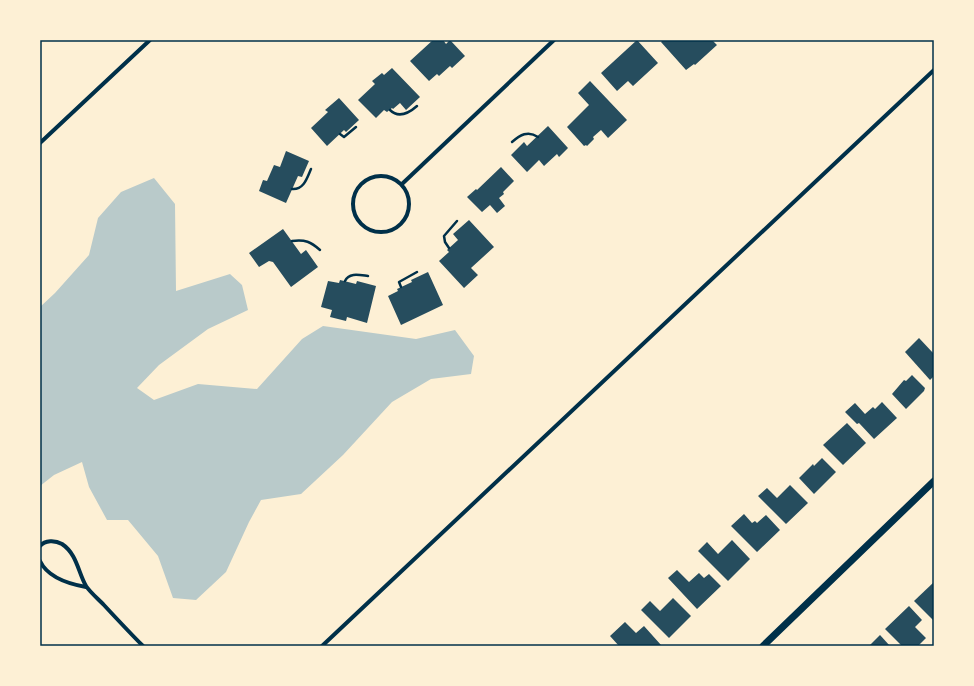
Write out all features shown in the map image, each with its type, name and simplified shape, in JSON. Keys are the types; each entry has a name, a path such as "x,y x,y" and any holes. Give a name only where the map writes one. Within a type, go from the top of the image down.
{"street":[{"path":"40,142 150,40"},
{"path":"402,184 554,40"},
{"path":"322,646 934,70"},
{"path":"384,176 396,180 402,184 406,190 410,205 409,213 400,225 394,230 386,232 370,230 364,226 355,215 353,209 354,196 361,184 371,178 384,176"},
{"path":"764,646 934,481"},
{"path":"40,546 48,541 56,541 70,551 78,563 86,586 143,646"},
{"path":"40,561 47,571 57,578 70,584 86,586"}],"path":[{"path":"390,110 396,114 404,114 417,106"},
{"path":"340,134 343,137 356,127"},
{"path":"512,142 524,134 531,133 538,136"},
{"path":"292,189 296,190 302,187 311,169"},
{"path":"449,248 444,242 444,236 457,221"},
{"path":"292,241 309,241 320,250"},
{"path":"401,287 399,282 401,280 417,272"},
{"path":"345,281 348,277 354,275 368,276"}],"shaded area":[{"path":"154,178 175,204 176,291 230,274 242,285 248,310 208,329 159,365 137,388 154,400 198,384 257,389 302,339 323,326 416,339 455,330 474,356 471,374 431,379 392,402 343,455 301,494 261,500 226,572 196,600 173,598 158,556 128,520 107,520 89,487 82,462 54,475 40,486 40,307 55,293 89,255 98,218 121,192"}],"building":[{"path":"433,40 443,40 446,44 450,40 465,56 452,68 450,66 439,76 437,74 429,81 410,61"},
{"path":"637,40 658,63 633,86 628,81 617,91 601,73"},
{"path":"663,40 712,40 717,45 695,65 694,64 686,70 661,42"},
{"path":"392,68 420,97 406,110 400,103 387,112 384,110 376,118 358,100 375,84 372,81 382,73 384,75"},
{"path":"590,81 627,120 608,138 601,130 593,137 594,139 587,146 584,146 567,127 589,105 578,93"},
{"path":"339,98 359,120 346,132 344,130 327,146 311,128 328,112 325,110"},
{"path":"548,126 568,148 559,157 557,154 544,166 539,160 527,172 511,155 524,142 527,146"},
{"path":"286,151 309,161 302,177 298,176 286,203 259,191 263,180 267,181 274,165 280,167"},
{"path":"501,167 514,181 499,198 505,206 497,213 490,205 482,212 467,197 476,189 477,190"},
{"path":"469,220 494,247 471,268 478,275 464,288 439,261 449,252 447,250 458,240 453,234"},
{"path":"283,229 301,254 306,250 318,267 291,287 273,262 269,261 259,267 249,253"},
{"path":"428,272 443,305 401,325 388,296 398,291 397,289 412,282 411,280"},
{"path":"340,280 356,284 357,281 376,286 367,323 347,317 346,321 330,317 332,310 321,307 328,281 339,283"},
{"path":"919,338 934,354 934,376 930,380 905,352"},
{"path":"912,375 925,388 924,391 906,409 892,394 904,380 906,381"},
{"path":"882,402 897,418 874,439 859,423 857,424 845,412 855,403 865,414 873,407 875,409"},
{"path":"847,423 866,443 843,465 823,445"},
{"path":"822,458 836,472 814,494 799,478 813,464 814,466"},
{"path":"790,485 808,503 786,524 758,496 767,488 777,498"},
{"path":"744,514 752,523 755,521 757,523 766,515 780,530 757,552 731,526"},
{"path":"732,540 750,559 728,581 698,551 707,542 718,554"},
{"path":"677,570 689,582 699,573 704,578 709,574 721,586 697,609 668,578"},
{"path":"934,582 934,621 914,601"},
{"path":"673,598 691,616 669,638 641,610 650,601 660,611"},
{"path":"909,606 922,620 915,627 926,638 918,646 902,646 885,629"},
{"path":"625,622 636,633 644,626 661,645 619,646 610,636"},
{"path":"880,635 890,646 869,646"}]}
